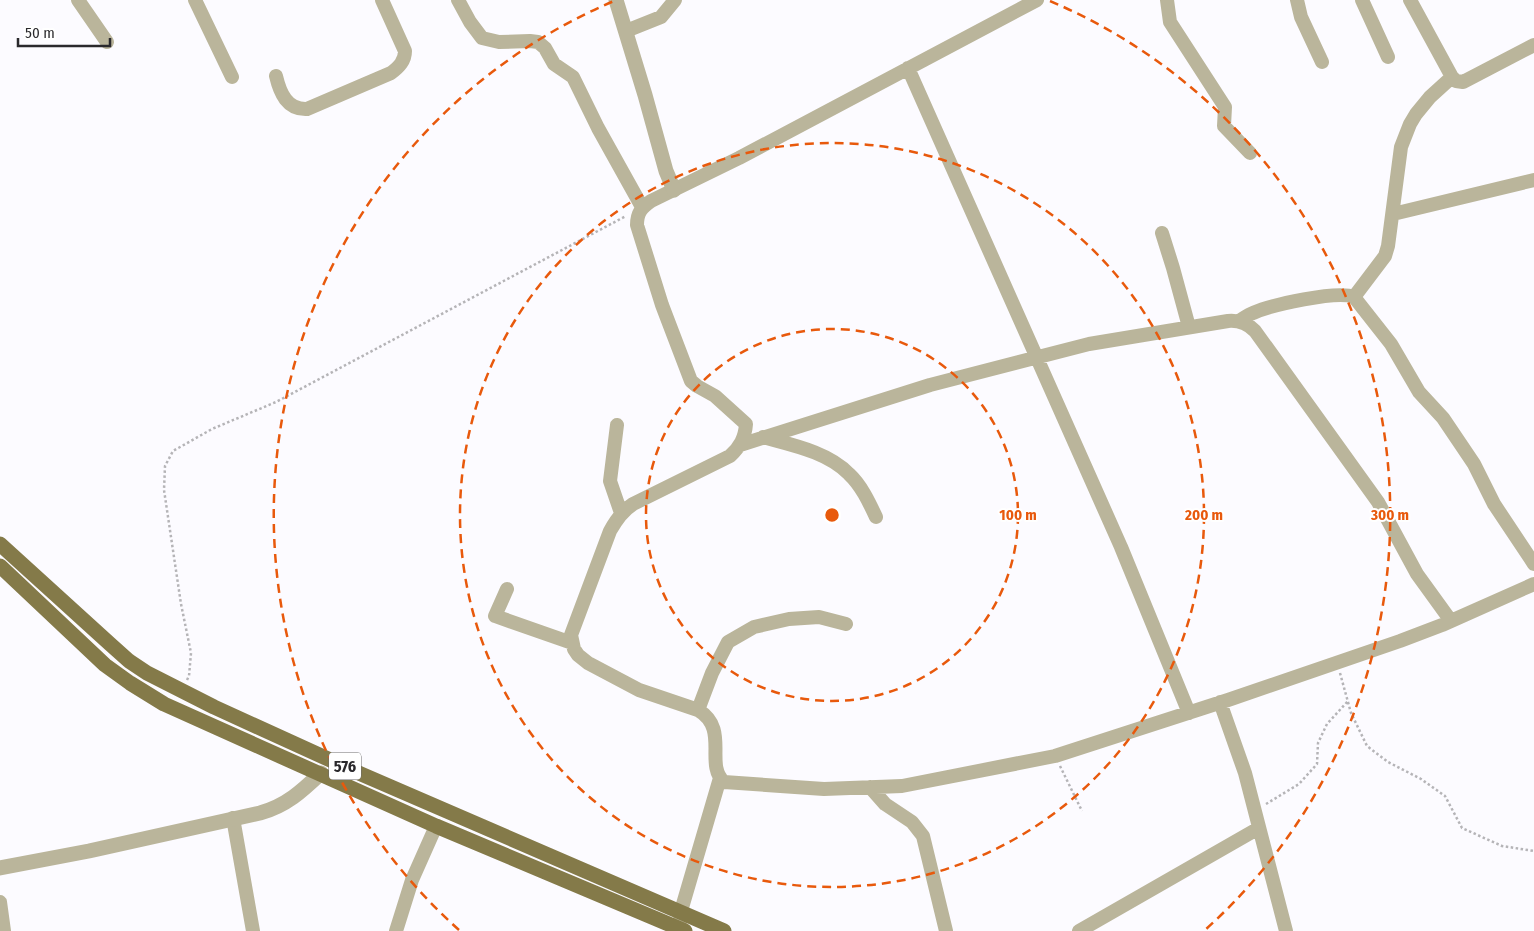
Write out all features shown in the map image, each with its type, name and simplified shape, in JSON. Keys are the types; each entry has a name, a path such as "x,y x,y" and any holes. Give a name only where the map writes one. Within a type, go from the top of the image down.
{"main road":[{"name":"576","path":"0,544 129,661 148,673 223,711 370,778 724,931"},
{"name":"576","path":"0,566 105,665 164,704 436,826 681,930"}],"street":[{"path":"78,0 108,42"},
{"path":"195,0 232,77"},
{"path":"276,76 285,99 291,105 303,110 315,107 391,73 401,64 404,51 382,0"},
{"path":"458,0 482,38 498,42 538,42 546,48 554,64 573,77 598,128 642,207"},
{"path":"616,0 666,171 674,190"},
{"path":"626,31 661,17 675,0"},
{"path":"1037,0 739,158 642,207 637,218 637,226 662,305 688,375 697,386 715,396 746,424 744,438 730,456 633,504 621,514 610,531 571,635 572,643 578,655 588,663 638,690 705,714 713,725 717,770 724,782 729,784 824,789 902,786 1055,756 1335,663 1451,621 1534,584"},
{"path":"1167,0 1170,22 1225,108 1224,126 1250,153"},
{"path":"1297,0 1301,17 1322,62"},
{"path":"1362,0 1388,57"},
{"path":"1410,0 1452,77 1456,81 1463,82 1534,45"},
{"path":"908,68 1121,547 1189,713"},
{"path":"1354,297 1385,256 1393,214 1401,147 1410,124 1430,97 1452,77"},
{"path":"1393,214 1534,180"},
{"path":"1162,233 1174,268 1189,327"},
{"path":"1239,321 1254,313 1302,300 1341,294 1348,294 1354,297 1392,344 1419,392 1443,418 1474,464 1494,504 1534,564"},
{"path":"740,445 921,388 1089,344 1228,321 1239,321 1250,326 1255,331 1314,411 1378,502 1416,574 1451,621"},
{"path":"617,425 610,481 621,514"},
{"path":"763,437 802,448 829,459 849,473 862,490 876,517"},
{"path":"507,589 495,616 572,643"},
{"path":"698,710 712,673 728,642 754,627 789,619 819,617 846,624"},
{"path":"1220,702 1245,773 1286,931"},
{"path":"0,868 89,851 260,813 282,805 303,790 320,773"},
{"path":"681,930 681,911 720,778"},
{"path":"870,787 885,804 912,822 923,836 946,931"},
{"path":"233,818 254,931"},
{"path":"396,931 412,880 436,826"},
{"path":"1079,931 1259,828"},
{"path":"0,902 4,931"}],"path":[{"path":"182,690 189,676 191,653 181,604 164,490 165,466 172,451 212,429 276,402 642,207"},
{"path":"1335,663 1340,674 1350,713 1367,746 1388,762 1421,779 1445,796 1462,828 1502,846 1534,851"},
{"path":"1255,810 1275,800 1299,784 1317,764 1318,743 1327,724 1348,701"},
{"path":"1055,756 1082,812"}]}
